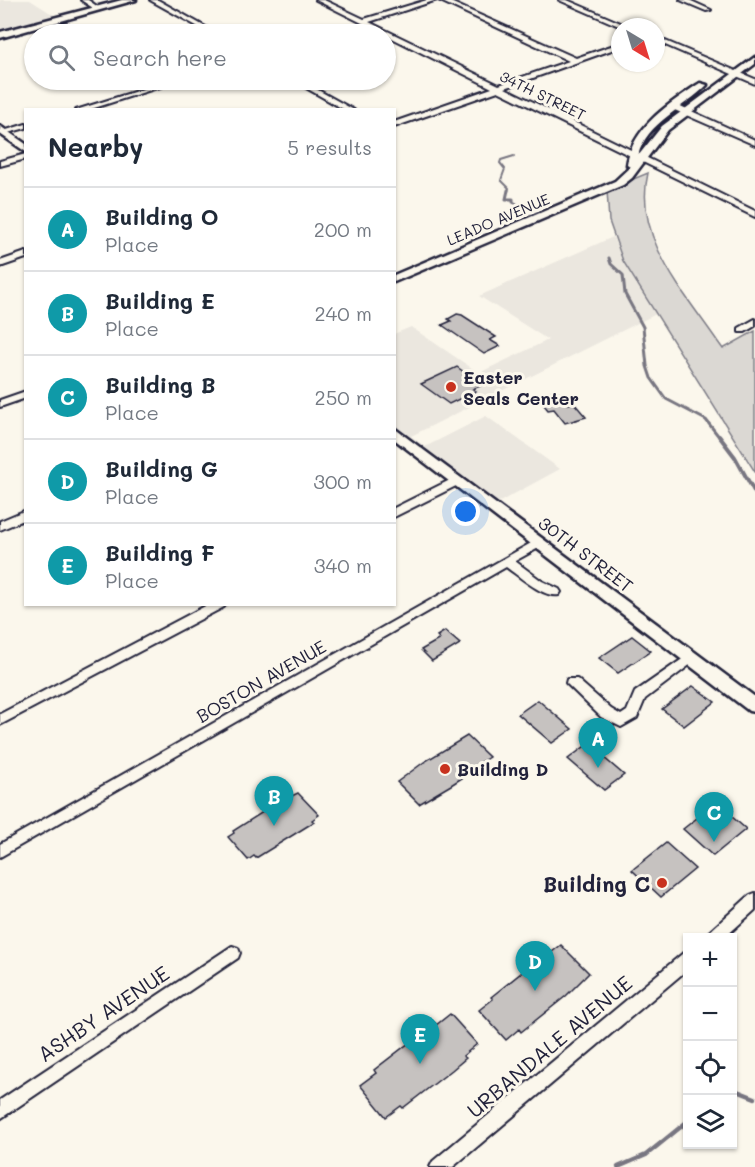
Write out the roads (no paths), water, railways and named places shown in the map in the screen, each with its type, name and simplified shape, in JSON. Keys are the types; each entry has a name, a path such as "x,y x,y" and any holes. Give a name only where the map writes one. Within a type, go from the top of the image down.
{"main road":[{"path":"41,24 132,0"},
{"path":"0,35 24,29"}],"street":[{"path":"84,0 98,9"},
{"path":"153,0 197,24"},
{"name":"34TH STREET","path":"319,0 366,24"},
{"path":"362,22 434,0"},
{"path":"441,0 576,61"},
{"path":"562,0 611,20"},
{"path":"683,0 708,10"},
{"name":"34TH STREET","path":"396,38 755,214"},
{"path":"665,43 755,82"},
{"path":"396,124 611,48"},
{"path":"717,75 755,48"},
{"path":"637,156 685,111 755,60"},
{"path":"637,156 654,124 673,106 708,82"},
{"path":"86,108 145,90"},
{"path":"314,90 347,108"},
{"path":"673,106 755,143"},
{"path":"2,131 24,126"},
{"path":"2,131 24,148"},
{"name":"LEADO AVENUE","path":"396,278 613,186 628,176 637,156"},
{"path":"0,164 24,157"},
{"path":"0,264 24,256"},
{"path":"742,330 755,322"},
{"path":"0,404 24,395"},
{"name":"30TH STREET","path":"396,434 755,706"},
{"path":"396,512 458,480"},
{"path":"0,526 24,515"},
{"name":"BOSTON AVENUE","path":"0,851 540,543"},
{"path":"507,561 538,584 555,592"},
{"path":"0,720 216,606"},
{"path":"572,683 606,713 621,722 632,714 640,696 691,658"},
{"path":"719,933 755,900"},
{"name":"ASHBY AVENUE","path":"0,1110 232,953"},
{"name":"URBANDALE AVENUE","path":"439,1167 683,962"}],"waterway":[{"path":"508,192 509,188 501,180 505,169 500,163 501,160 514,156"},
{"path":"508,190 506,199 513,199 513,202 526,209 526,212"},
{"path":"609,258 611,264 623,275 625,294 643,327 647,366 651,378 666,399 706,420 720,438"},
{"path":"719,436 735,457 755,493"},
{"path":"737,1091 755,1098"},
{"path":"618,1167 646,1155 683,1125"}],"place":[{"name":"Easter Seals Center","path":"451,387"},
{"name":"Building O","path":"598,768"},
{"name":"Building D","path":"445,769"},
{"name":"Building E","path":"274,826"},
{"name":"Building B","path":"714,842"},
{"name":"Building C","path":"662,883"},
{"name":"Building G","path":"535,991"},
{"name":"Building F","path":"420,1064"}]}
